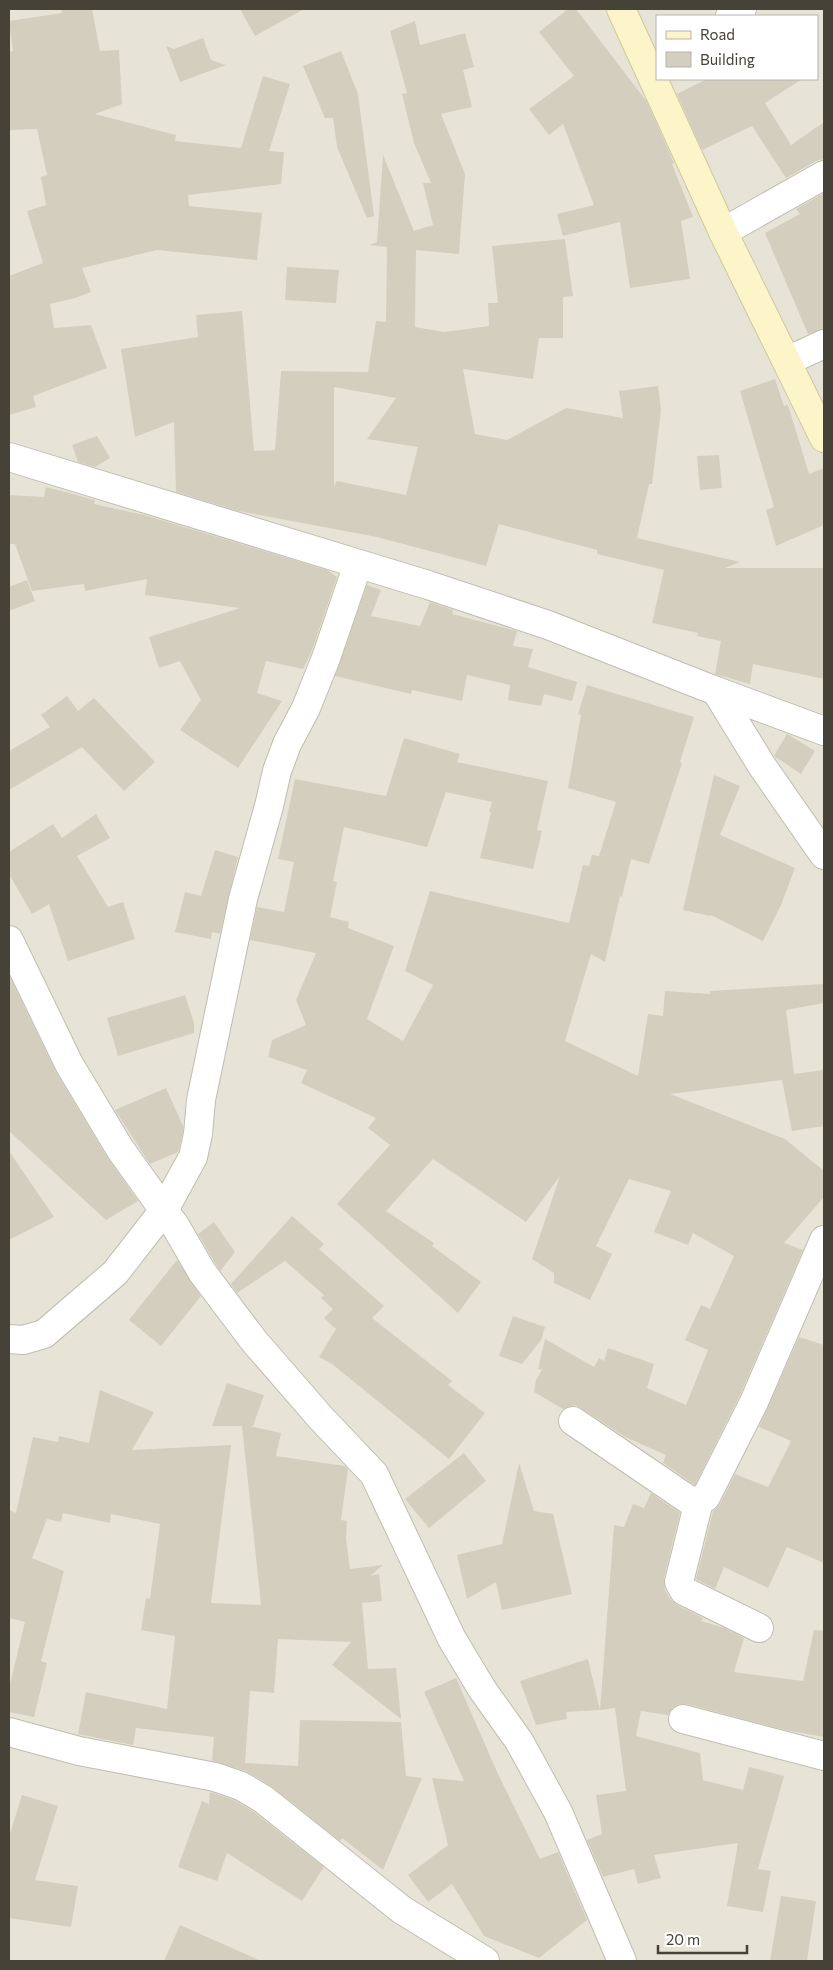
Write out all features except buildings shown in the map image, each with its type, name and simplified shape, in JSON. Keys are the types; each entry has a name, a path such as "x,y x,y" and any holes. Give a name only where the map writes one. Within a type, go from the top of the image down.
{"street":[{"path":"620,9 652,63"},
{"path":"659,80 723,232 824,438"},
{"path":"723,232 824,175"},
{"path":"787,362 824,344"},
{"path":"9,457 428,584 548,625 824,731"},
{"path":"9,1339 23,1340 44,1334 115,1274 164,1210 193,1156 198,1134 201,1100 243,898 277,771 287,744 306,708 326,658 358,564"},
{"path":"716,691 762,766 824,855"},
{"path":"9,940 69,1064 120,1149 176,1226 202,1272 254,1341 320,1417 374,1474 452,1639 482,1689 519,1741 558,1812 622,1961"},
{"path":"573,1421 689,1500 699,1501 706,1497 754,1402 824,1240"},
{"path":"699,1501 679,1582 684,1591 759,1628"},
{"path":"683,1719 824,1756"},
{"path":"9,1732 79,1751 215,1778 241,1786 263,1799 402,1910 477,1958 485,1961"}],"shaded area":[{"path":"9,9 824,9 824,1961 9,1961"}]}
